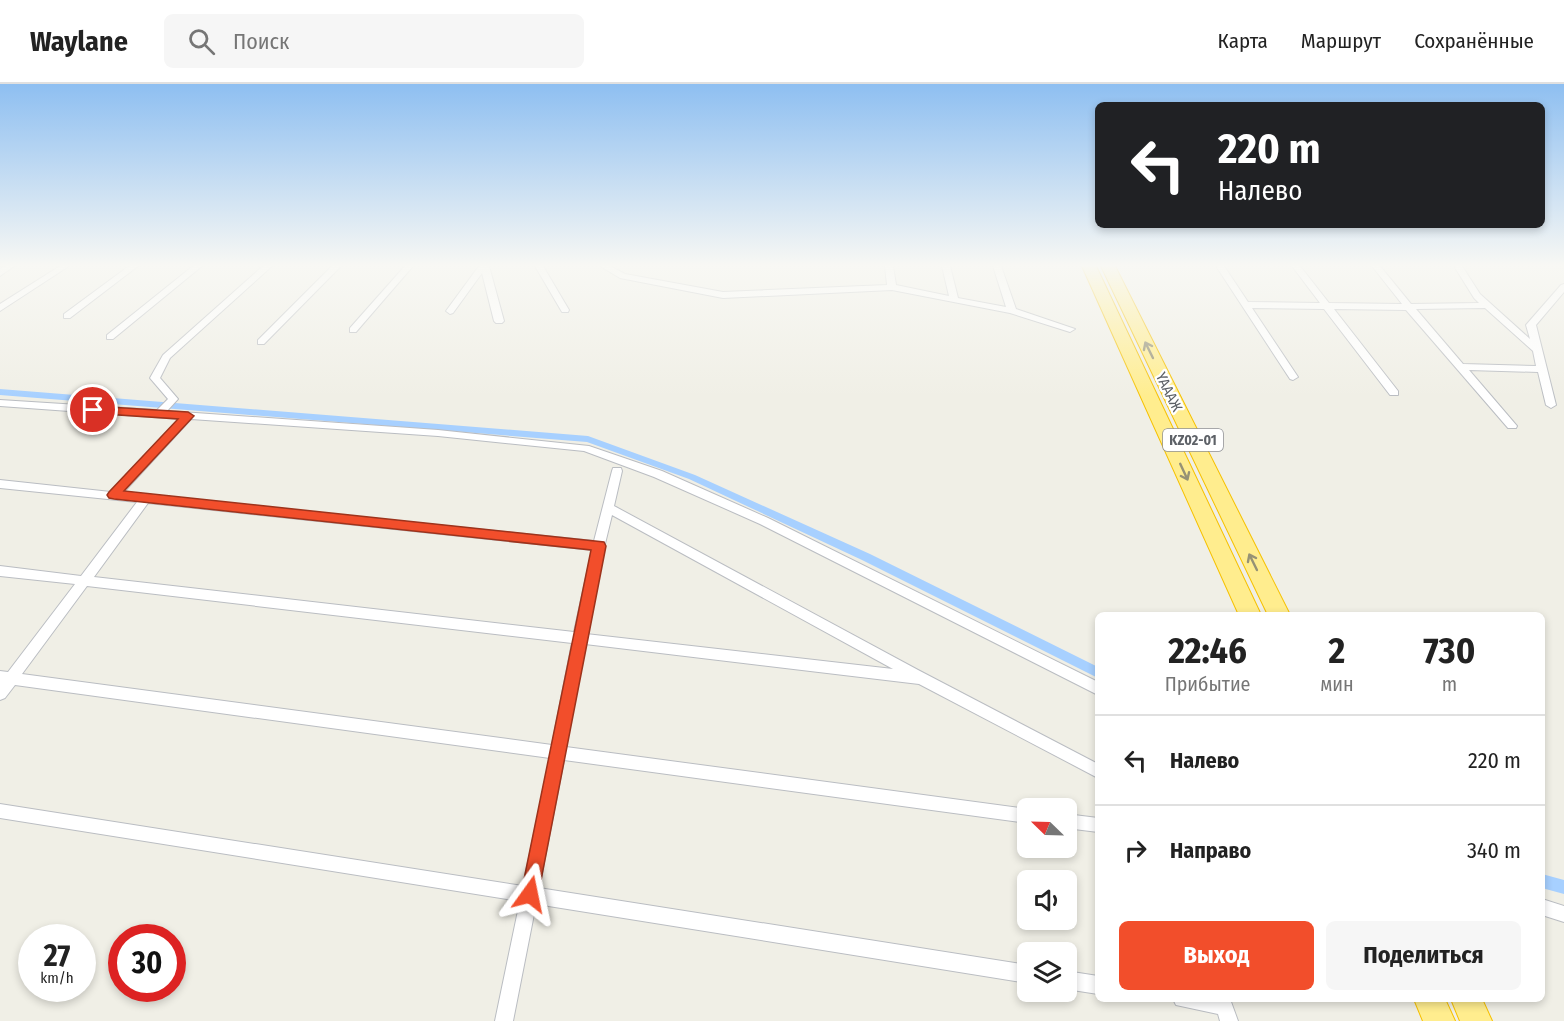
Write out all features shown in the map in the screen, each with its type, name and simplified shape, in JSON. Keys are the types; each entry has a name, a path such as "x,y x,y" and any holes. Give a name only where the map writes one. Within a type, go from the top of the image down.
{"highway":[{"name":"ҮАААЖ","path":"1109,310 1249,612"},
{"name":"ҮАААЖ","path":"1129,310 1278,612"},
{"path":"1430,1002 1439,1021"},
{"path":"1467,1002 1476,1021"}],"street":[{"path":"67,316 75,310"},
{"path":"110,337 144,310"},
{"path":"162,411 173,399 171,393 159,386 154,378 159,366 219,310"},
{"path":"261,342 293,310"},
{"path":"353,330 371,310"},
{"path":"496,310 499,321"},
{"path":"1006,310 1070,329"},
{"path":"1249,310 1293,377"},
{"path":"1331,310 1394,393"},
{"path":"1411,310 1512,426"},
{"path":"1492,310 1537,350"},
{"path":"1544,310 1531,325 1551,405"},
{"path":"1460,367 1542,369"},
{"path":"0,403 162,411 188,416 438,433 585,448 658,474 764,521 1095,687"},
{"path":"114,495 188,416"},
{"path":"504,1021 580,638 617,471"},
{"path":"0,484 599,546"},
{"path":"0,694 6,678 84,581 146,498"},
{"path":"608,508 793,607 919,678 1095,769"},
{"path":"0,571 919,678"},
{"path":"6,678 1017,815"},
{"path":"0,811 1017,972"},
{"path":"1077,822 1095,825"},
{"path":"1545,908 1564,914"},
{"path":"1077,982 1095,985"},
{"path":"1195,1002 1225,1009"}],"waterway":[{"path":"0,392 588,439 692,477 866,557 1095,672"},
{"path":"1545,882 1564,887"}],"route":[{"path":"93,410 188,416 114,495 599,546 530,894"}]}
